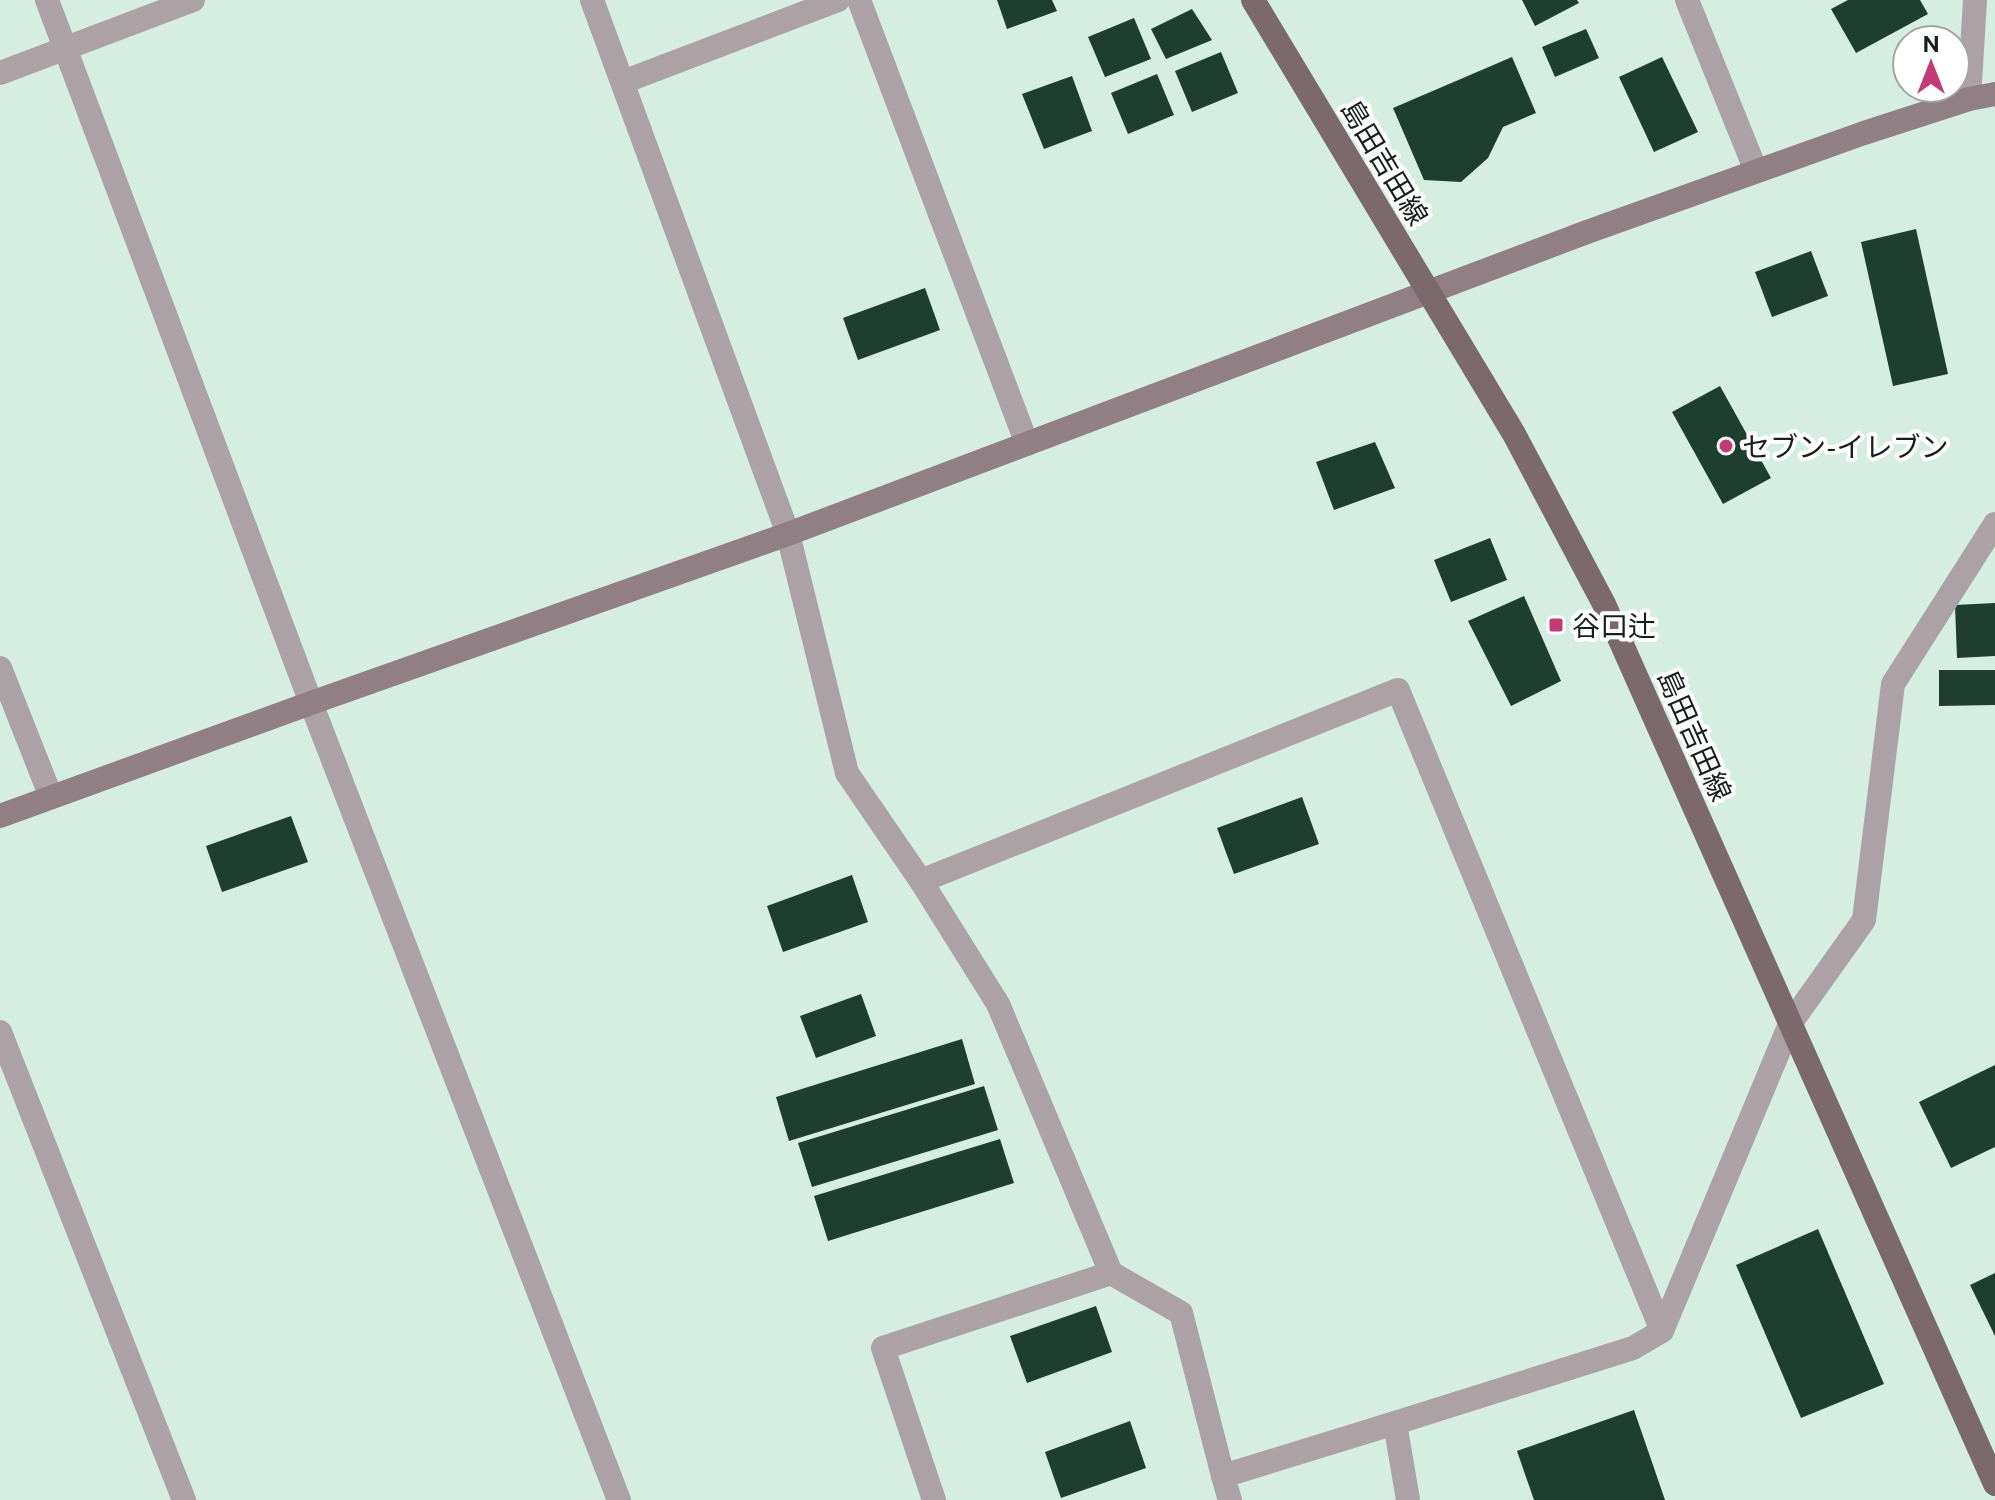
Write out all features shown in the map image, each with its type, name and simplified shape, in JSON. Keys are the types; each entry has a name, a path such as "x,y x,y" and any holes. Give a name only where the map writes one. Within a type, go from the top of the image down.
{"main road":[{"name":"島田吉田線","path":"1253,0 1514,434 1604,604 1995,1484"}],"street":[{"path":"47,0 311,703 619,1500"},
{"path":"0,73 193,0"},
{"path":"592,0 788,534 847,773 921,881 998,1004 1111,1273 1181,1313 1230,1500"},
{"path":"623,82 838,0"},
{"path":"859,0 1027,444"},
{"path":"1687,0 1756,171"},
{"path":"1971,66 1975,0"},
{"path":"1971,99 1995,94"},
{"path":"0,816 788,534 1587,232 1954,104"},
{"path":"1223,1476 1633,1348 1662,1331 1790,1024 1864,920 1893,684 1995,524"},
{"path":"0,668 51,797"},
{"path":"921,881 1398,690 1662,1331"},
{"path":"0,1032 184,1500"},
{"path":"934,1500 883,1348 1111,1273"},
{"path":"1395,1423 1408,1500"}],"building":[{"path":"997,0 1052,0 1057,11 1007,29"},
{"path":"1522,0 1577,0 1579,3 1535,26"},
{"path":"1848,0 1920,0 1928,14 1910,24 1891,24 1891,34 1856,53 1831,9"},
{"path":"1192,9 1212,40 1166,59 1151,29"},
{"path":"1134,18 1151,59 1105,77 1088,37"},
{"path":"1586,29 1599,58 1555,77 1542,47"},
{"path":"1221,52 1238,93 1192,112 1175,71"},
{"path":"1512,57 1536,113 1503,127 1488,158 1461,182 1424,180 1393,108"},
{"path":"1662,57 1698,132 1654,152 1619,77"},
{"path":"1157,74 1174,115 1128,134 1111,93"},
{"path":"1072,76 1092,131 1044,149 1022,94"},
{"path":"1916,229 1948,374 1893,386 1861,242"},
{"path":"1811,251 1828,296 1772,317 1755,272"},
{"path":"925,288 940,330 858,360 843,318"},
{"path":"1720,386 1771,478 1723,504 1672,412"},
{"path":"1375,442 1395,488 1334,510 1316,462"},
{"path":"1490,538 1507,580 1451,602 1434,560"},
{"path":"1524,596 1561,681 1511,706 1468,621"},
{"path":"1995,603 1995,656 1957,658 1955,605"},
{"path":"1939,670 1995,670 1995,705 1939,706"},
{"path":"1302,797 1319,844 1234,874 1217,828"},
{"path":"291,816 308,862 222,892 206,846"},
{"path":"852,875 868,922 783,952 767,906"},
{"path":"861,994 876,1036 816,1058 800,1016"},
{"path":"962,1039 975,1084 789,1141 776,1097"},
{"path":"1995,1065 1995,1147 1951,1168 1919,1102"},
{"path":"984,1086 998,1130 812,1187 798,1143"},
{"path":"1000,1139 1014,1183 828,1241 814,1196"},
{"path":"1818,1229 1884,1384 1801,1418 1736,1265"},
{"path":"1995,1273 1995,1336 1970,1285"},
{"path":"1096,1306 1112,1352 1027,1383 1010,1336"},
{"path":"1634,1410 1665,1500 1534,1500 1517,1451"},
{"path":"1130,1421 1146,1468 1061,1498 1045,1452"}],"place":[{"name":"セブン-イレブン","path":"1726,446"},
{"name":"谷口辻","path":"1556,625"}]}
